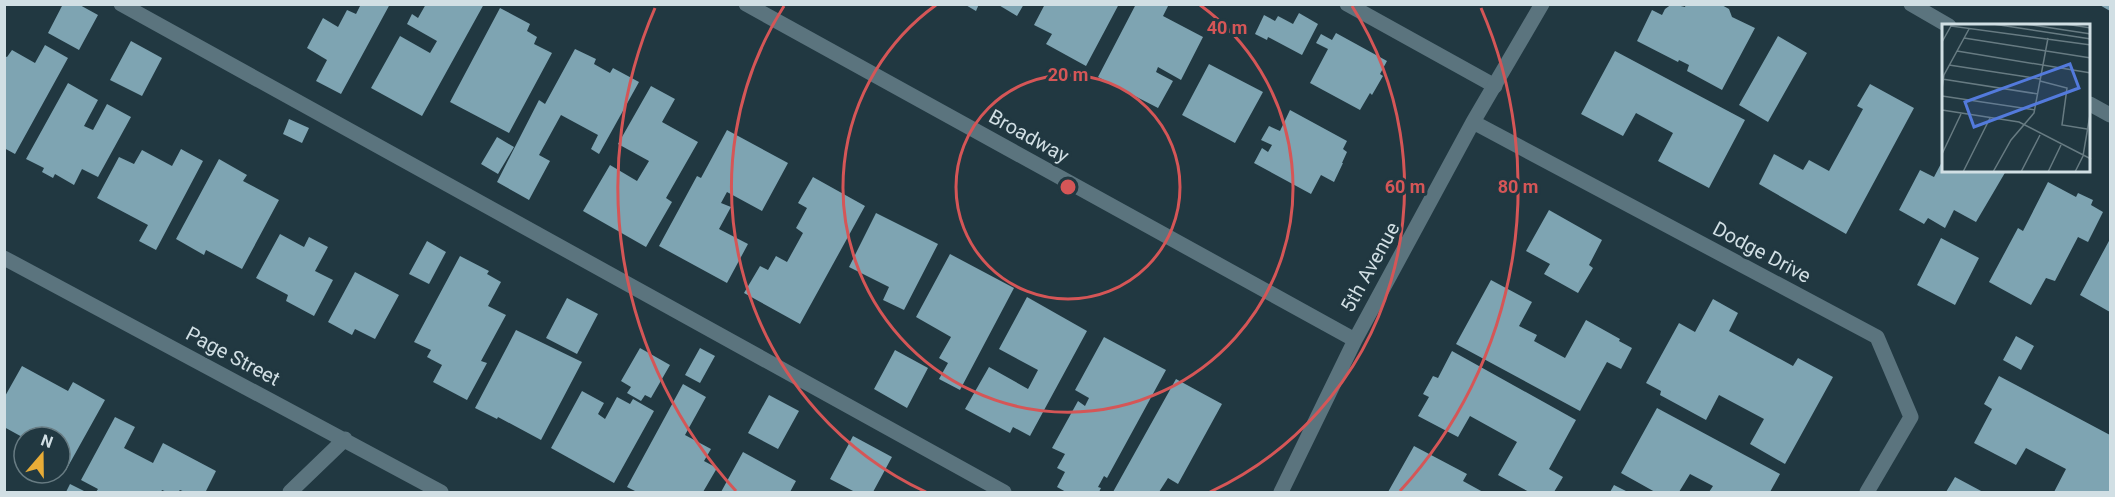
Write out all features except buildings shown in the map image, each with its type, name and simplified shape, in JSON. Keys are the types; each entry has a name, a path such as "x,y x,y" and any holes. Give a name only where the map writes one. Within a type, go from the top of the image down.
{"street":[{"path":"121,4 1004,492"},
{"name":"Broadway","path":"746,4 1355,340"},
{"path":"1347,4 1494,86"},
{"name":"5th Avenue","path":"1281,492 1355,340 1473,122 1542,4"},
{"path":"1911,4 1946,24"},
{"path":"2091,105 2110,115"},
{"name":"Dodge Drive","path":"1473,122 1876,337 1911,417 1867,492"},
{"name":"Page Street","path":"4,258 441,492"},
{"path":"290,492 345,440"}]}
